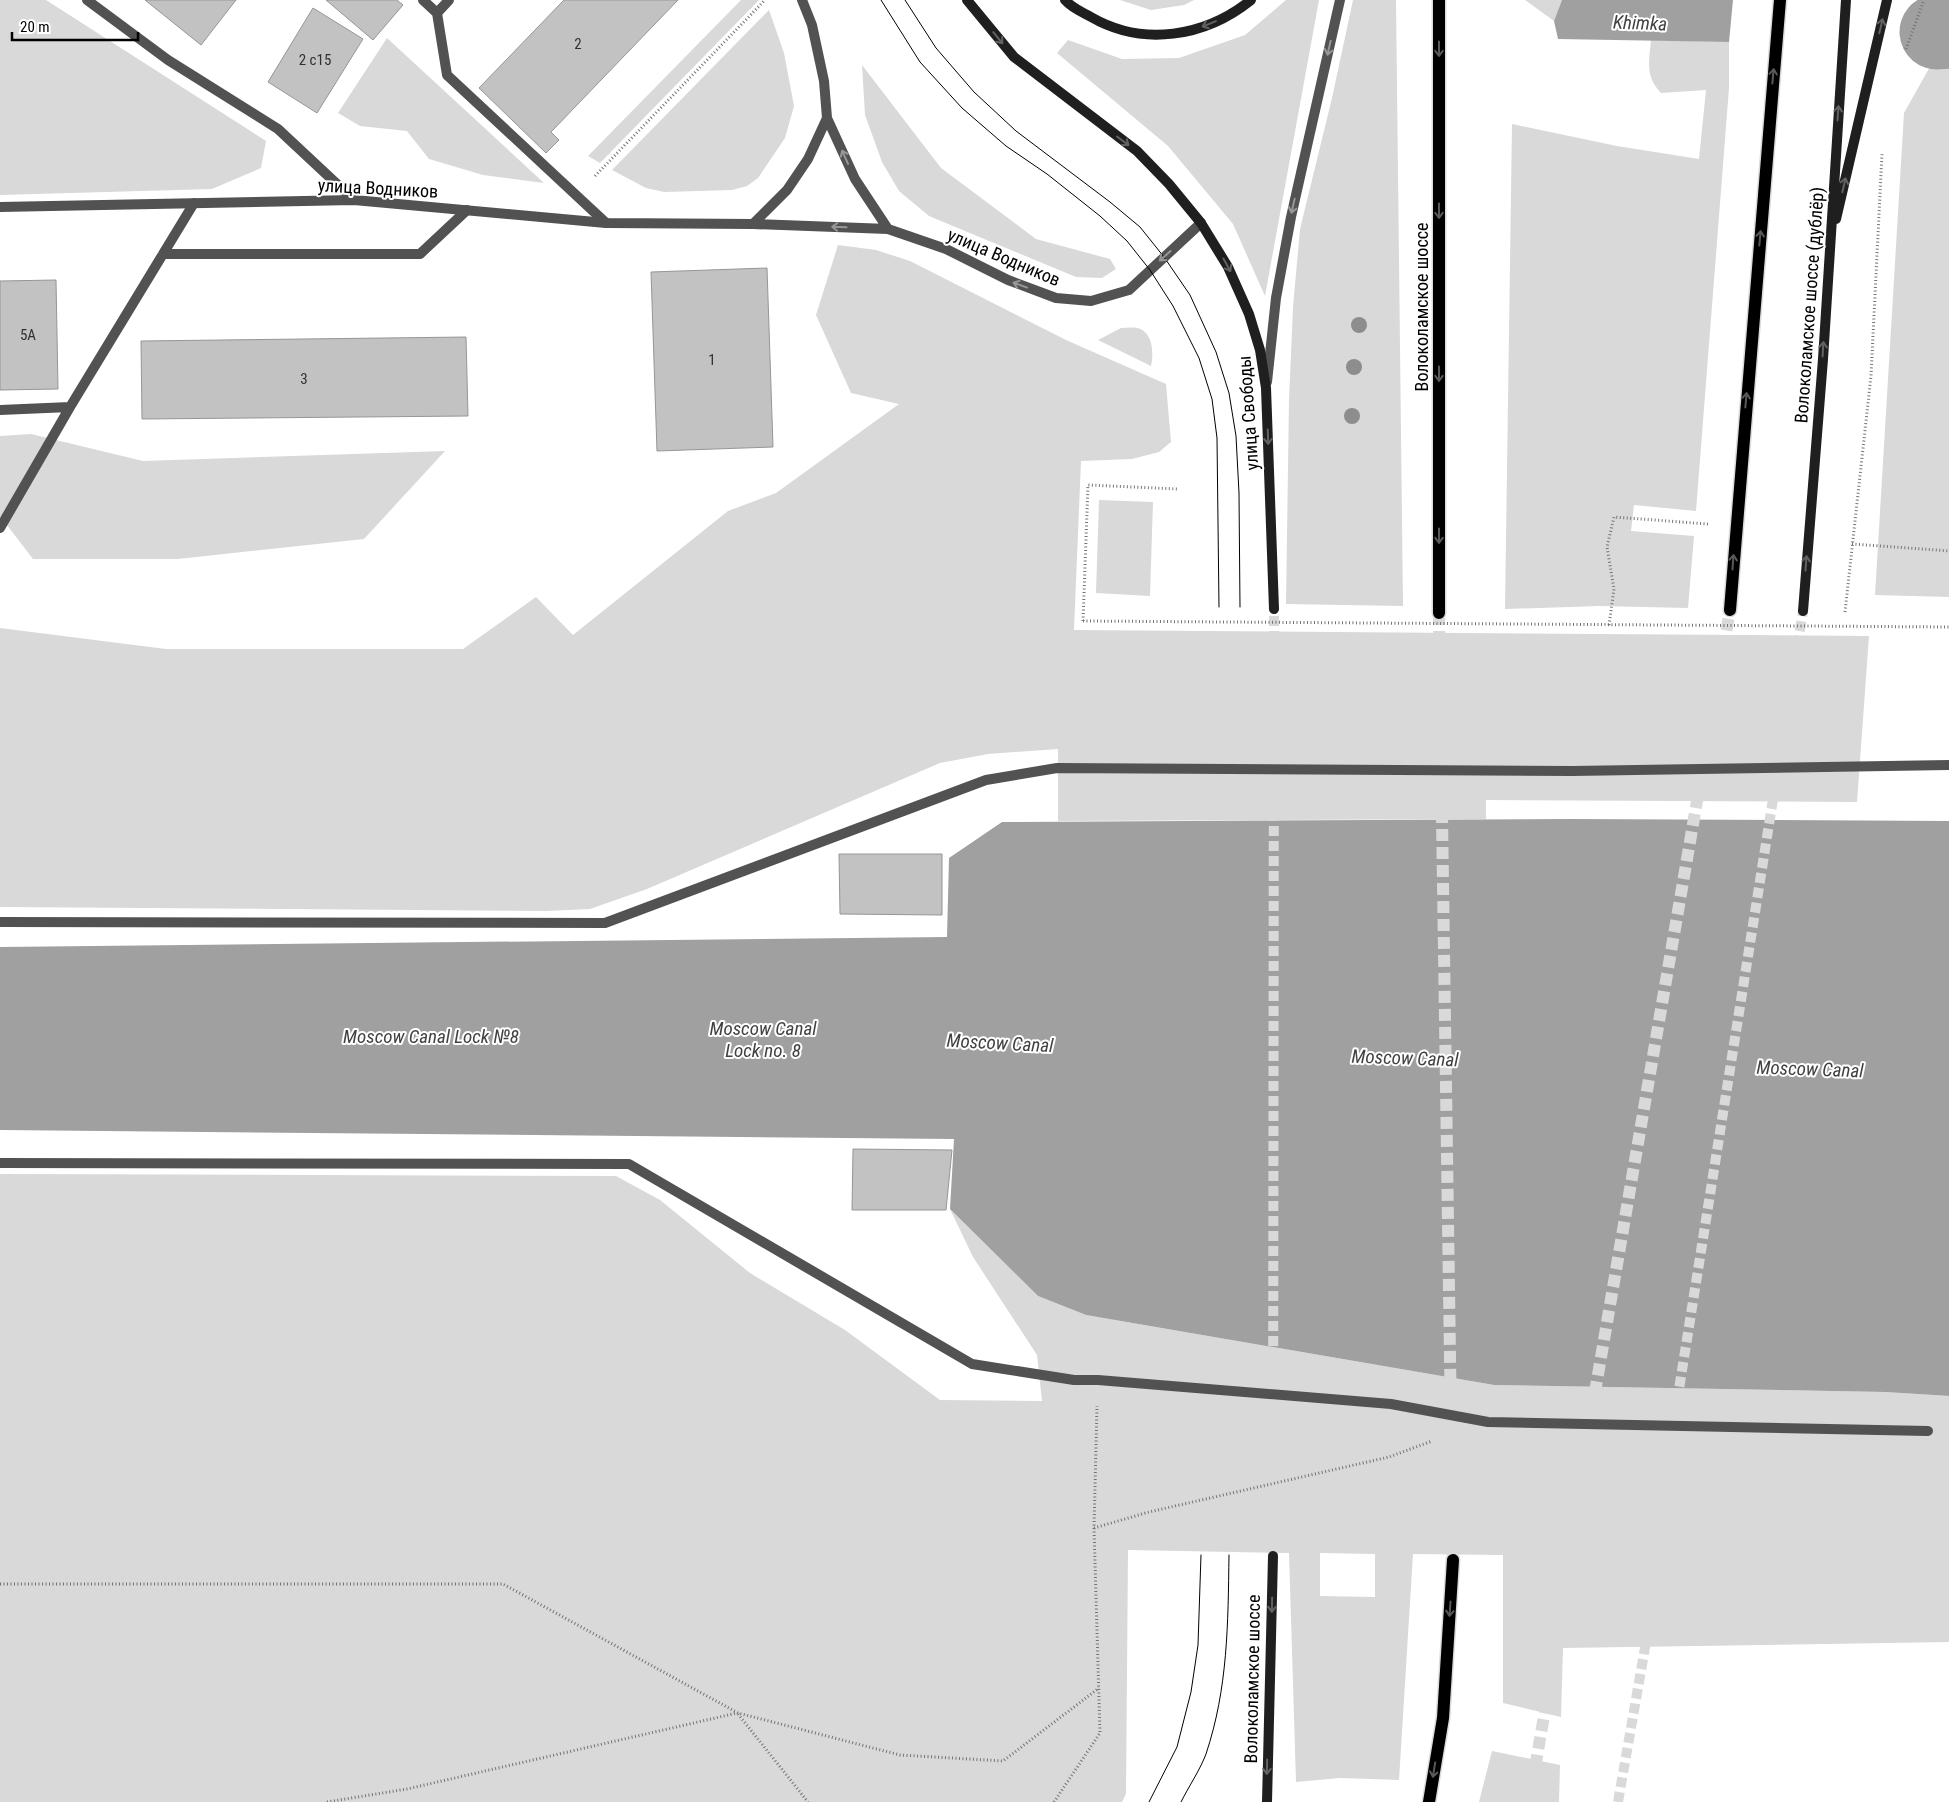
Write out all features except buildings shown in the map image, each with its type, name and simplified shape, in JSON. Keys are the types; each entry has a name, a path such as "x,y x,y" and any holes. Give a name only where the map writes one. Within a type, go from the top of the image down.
{"main road":[{"name":"улица Свободы","path":"967,0 1014,57 1137,152 1169,184 1202,223 1228,267 1250,314 1260,350 1266,388 1274,608"},
{"path":"1065,0 1070,5 1098,21 1123,30 1153,36 1180,33 1207,26 1239,10 1252,0"},
{"name":"Волоколамское шоссе","path":"1439,0 1439,613"},
{"path":"1730,610 1780,0"},
{"name":"Волоколамское шоссе (дублёр)","path":"1803,611 1823,359 1846,0"},
{"path":"1829,249 1887,0"},
{"name":"Волоколамское шоссе","path":"1267,1802 1273,1556"},
{"path":"1429,1802 1442,1718 1453,1560"}],"street":[{"path":"87,0 168,60 278,129 354,200"},
{"path":"423,0 437,13 447,75 606,224"},
{"path":"437,13 449,0"},
{"path":"802,0 812,25 824,81 827,118 855,179 888,229"},
{"path":"1266,388 1276,298 1291,216 1340,0"},
{"path":"753,224 787,190 808,159 827,118"},
{"name":"улица Водников","path":"0,206 354,200 606,224 753,224 888,229 946,249 1008,280 1056,298 1091,301 1129,290 1202,223"},
{"path":"0,528 70,407 194,203"},
{"path":"163,254 420,254 467,210"},
{"path":"0,410 70,407"},
{"path":"0,922 605,923 986,780 1057,768 1572,771 1949,765"},
{"path":"0,1163 629,1164 972,1364 1074,1380 1098,1380 1390,1404 1488,1422 1928,1431"}],"path":[{"path":"576,196 765,0"},
{"path":"1903,56 1924,0"},
{"path":"1845,612 1871,376 1882,151"},
{"path":"1178,489 1088,485 1083,621 1949,627"},
{"path":"1609,624 1614,589 1607,547 1614,517 1696,524"},
{"path":"1852,544 1949,551"},
{"path":"1054,1802 1100,1733 1094,1528 1098,1380"},
{"path":"1094,1528 1149,1512 1388,1457 1436,1440"},
{"path":"0,1584 503,1584 738,1713 900,1754 1003,1761 1098,1688"},
{"path":"327,1802 407,1789 738,1713"},
{"path":"738,1713 808,1802"}],"shaded area":[{"path":"0,0 46,0 266,141 261,168 212,189 0,195"},
{"path":"741,0 759,0 600,163 588,156"},
{"path":"1120,0 1194,0 1184,5 1151,10"},
{"path":"1286,0 1319,0 1265,296 1233,224 1168,146 1057,53 1068,40 1122,59 1179,58 1245,35"},
{"path":"1353,0 1396,0 1403,606 1286,604 1289,400 1293,307 1300,229 1332,98"},
{"path":"1525,0 1562,0 1554,21"},
{"path":"1945,0 1949,0 1949,597 1875,595 1904,113 1941,47 1942,5"},
{"path":"769,10 784,53 794,106 785,138 758,178 747,186 732,190 664,192 646,188 612,170"},
{"path":"387,38 544,183 483,175 429,159 407,131 360,126 338,113"},
{"path":"1651,40 1729,42 1729,88 1696,511 1634,505 1631,531 1694,536 1688,608 1599,606 1505,609 1512,124 1617,146 1699,159 1706,90 1661,93 1650,75"},
{"path":"862,65 941,168 1036,239 1110,259 1116,269 1102,278 1076,277 929,216 899,191 882,162 865,115"},
{"path":"838,245 876,250 910,261 1066,340 1166,384 1171,442 1159,452 1132,459 1081,461 1074,630 1869,636 1857,802 1486,800 1486,819 1058,821 1058,749 988,754 940,763 647,889 590,909 547,911 0,907 0,628 166,649 463,649 536,597 573,635 728,511 776,493 899,404 851,393 816,315"},
{"path":"1121,328 1137,328 1146,334 1152,349 1151,366 1098,340"},
{"path":"31,434 143,461 445,451 364,539 178,559 33,559 0,516 0,436"},
{"path":"1099,500 1153,502 1150,596 1096,593"},
{"path":"0,1174 616,1176 660,1200 750,1273 845,1330 940,1400 1042,1401 1037,1355 973,1257 950,1209 1038,1296 1086,1315 1494,1385 1885,1392 1949,1396 1949,1642 1563,1648 1561,1717 1503,1703 1503,1555 1413,1554 1399,1780 1340,1778 1296,1782 1289,1553 1128,1550 1126,1794 1122,1802 0,1802","holes":["1320,1553 1375,1554 1375,1597 1320,1596"]},
{"path":"1492,1751 1560,1765 1559,1802 1479,1802"}],"water":[{"path":"1562,0 1733,0 1729,42 1558,39 1554,21"},
{"path":"1571,819 1949,821 1949,1396 1885,1392 1494,1385 1086,1315 1038,1296 950,1209 954,1139 0,1130 0,947 947,937 949,858 1002,822"}],"waterway":[{"name":"Khimka","path":"1937,32 1949,31"}],"tunnel":[{"path":"1273,1556 1274,609"},
{"path":"1529,1802 1561,1619 1595,1392 1730,610"},
{"path":"1618,1802 1646,1642 1676,1408 1803,611"},
{"path":"1439,613 1453,1560"}],"tram line":[{"path":"881,0 920,62 962,108 1006,146 1047,174 1100,216 1127,241 1150,270 1173,306 1199,358 1212,399 1217,438 1219,607"},
{"path":"905,0 936,48 974,92 1016,131 1140,227 1164,257 1190,295 1216,352 1229,393 1236,436 1239,493 1240,607"},
{"path":"1149,1802 1177,1747 1191,1692 1198,1645 1201,1555"},
{"path":"1181,1802 1206,1754 1219,1705 1227,1631 1229,1555"}],"water label":[{"name":"Moscow Canal Lock №8","path":"431,1036"},
{"name":"Moscow Canal Lock no. 8","path":"763,1039"},
{"name":"Moscow Canal","path":"1000,1043"},
{"name":"Moscow Canal","path":"1405,1058"},
{"name":"Moscow Canal","path":"1810,1069"}]}
